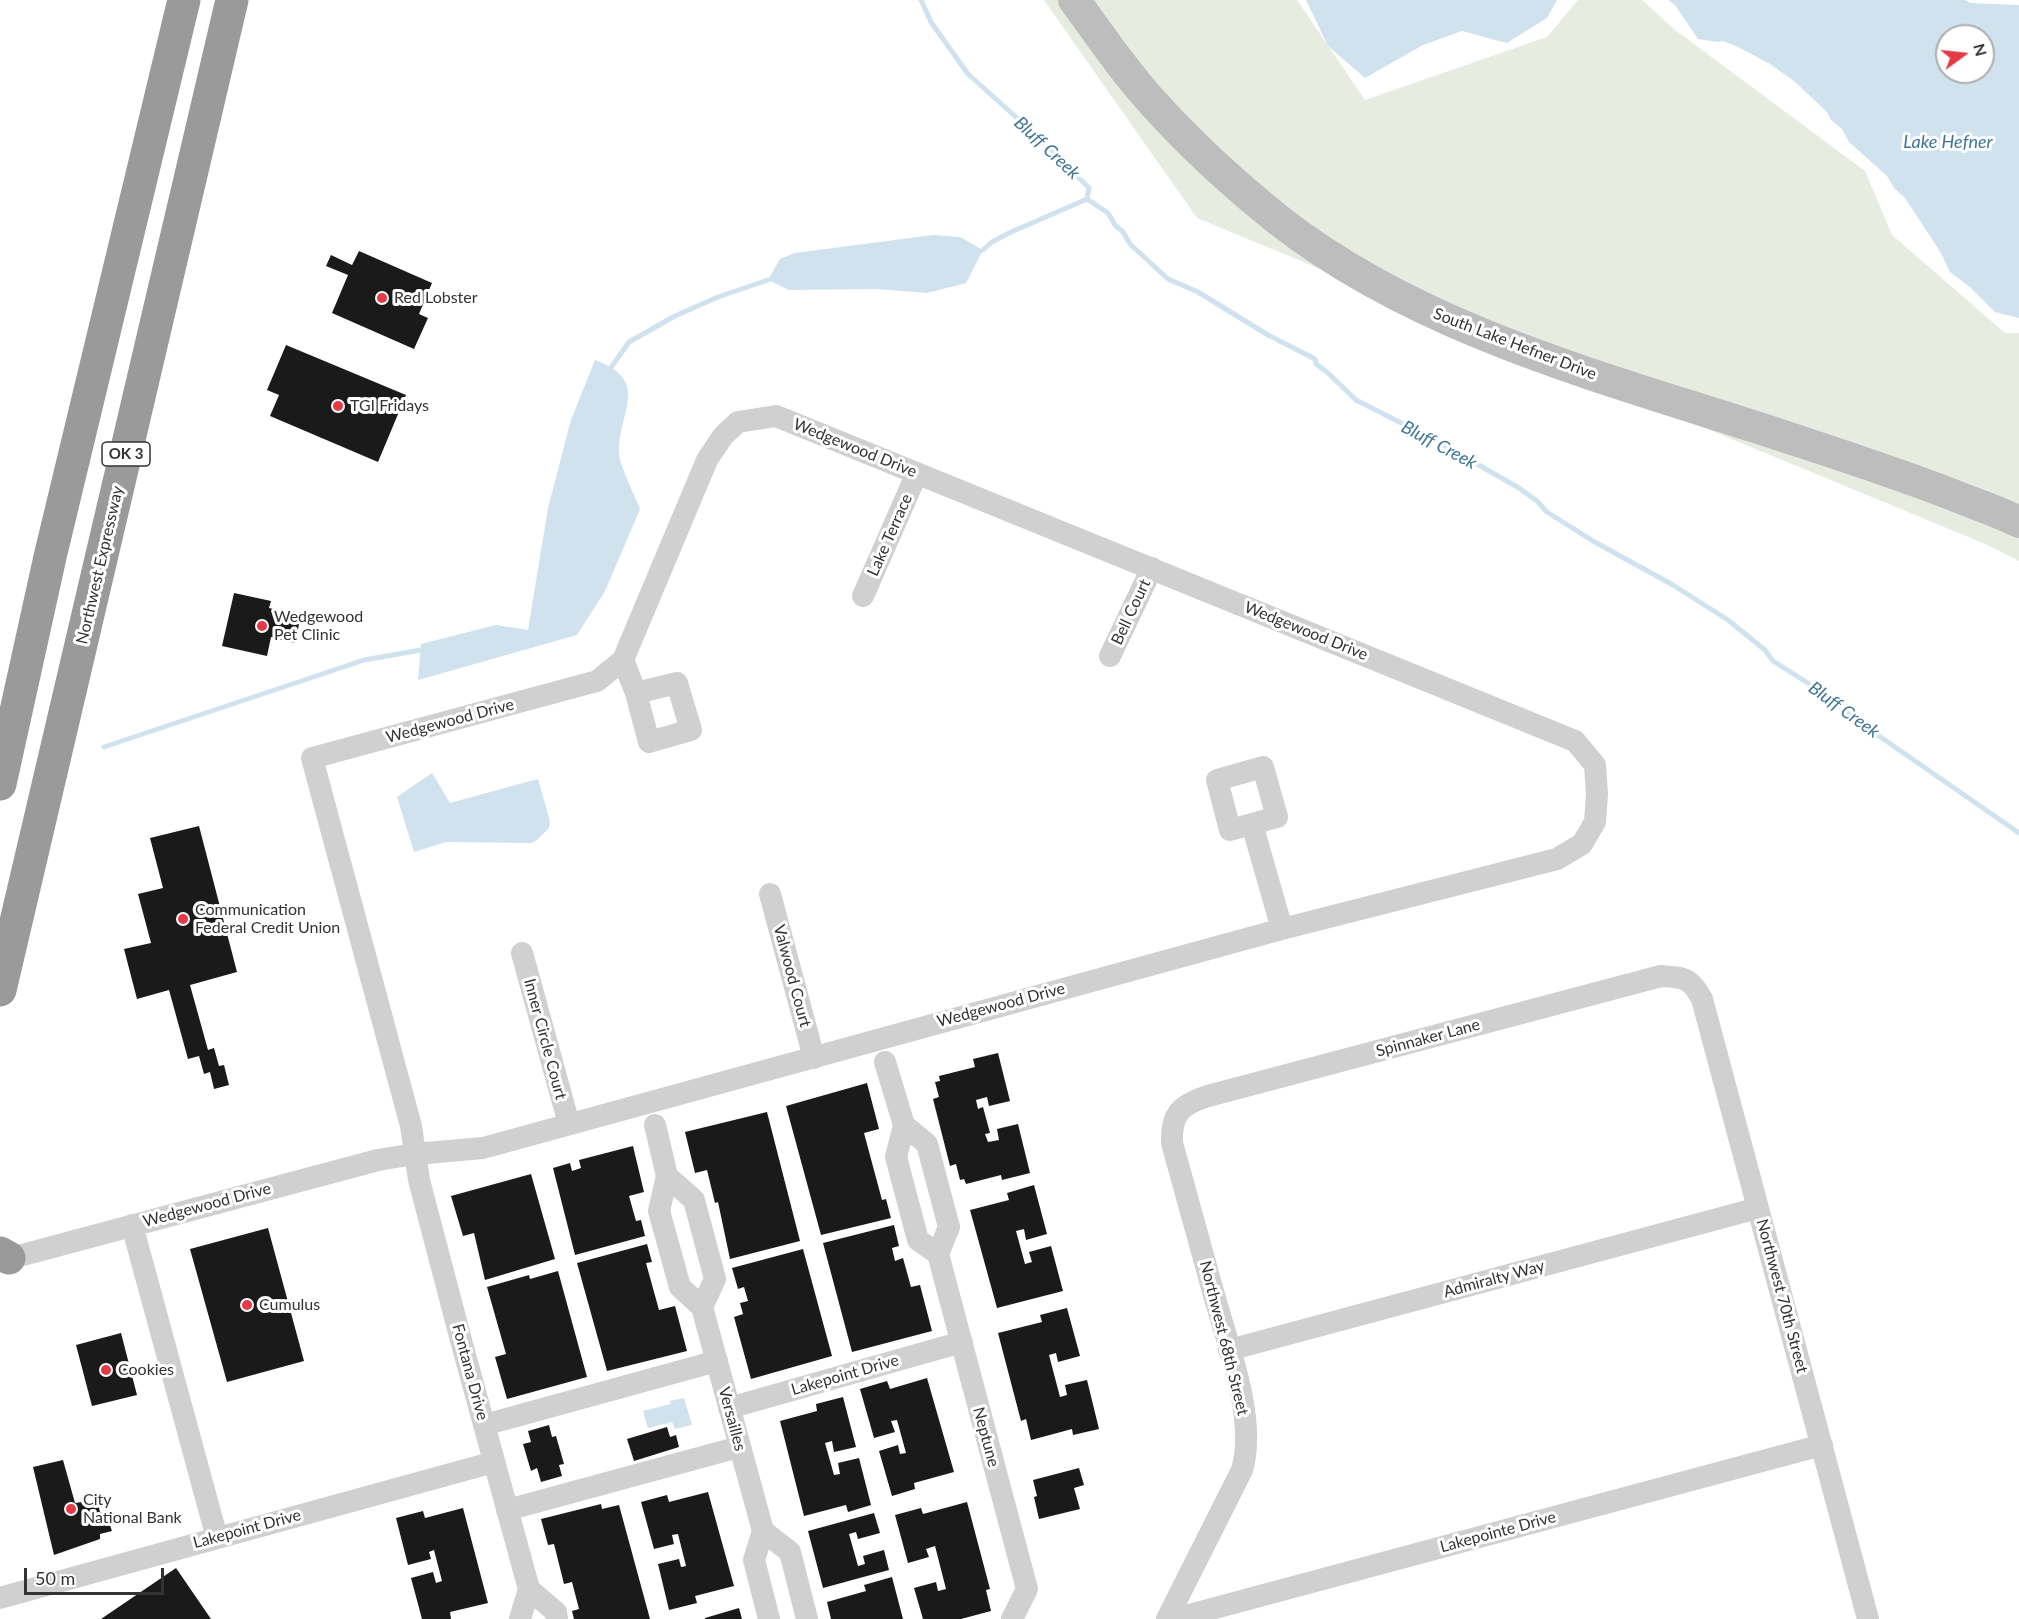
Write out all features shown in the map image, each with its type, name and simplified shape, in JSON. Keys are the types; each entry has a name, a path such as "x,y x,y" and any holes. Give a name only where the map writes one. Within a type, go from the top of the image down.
{"highway":[{"name":"OK 3","path":"0,784 50,557 184,0"},
{"name":"Northwest Expressway","path":"0,990 232,0"}],"street":[{"name":"South Lake Hefner Drive","path":"1074,0 1155,105 1223,173 1282,222 1325,252 1378,284 1429,311 1478,333 1559,364 1917,481 2019,522"},
{"name":"Wedgewood Drive","path":"3,1258 378,1160 483,1148 1282,929 1557,859 1582,844 1595,822 1595,765 1575,741 776,416 738,422 723,436 707,460 623,660 597,681 312,758 411,1126 415,1154"},
{"name":"Lake Terrace","path":"863,596 917,474"},
{"name":"Bell Court","path":"1110,656 1152,568"},
{"path":"623,660 636,693"},
{"path":"1252,824 1282,929"},
{"name":"Valwood Court","path":"770,894 814,1058"},
{"name":"Inner Circle Court","path":"522,953 569,1125"},
{"name":"Spinnaker Lane","path":"1176,1114 1191,1101 1208,1096 1661,976 1686,978"},
{"name":"Northwest 70th Street","path":"1686,978 1695,987 1707,1014 1868,1619"},
{"path":"885,1062 904,1125 896,1156 912,1219 918,1239 938,1254 949,1227 927,1144 904,1125"},
{"name":"Northwest 68th Street","path":"1167,1619 1242,1470 1247,1454 1245,1412 1172,1143 1172,1129 1176,1114"},
{"path":"655,1125 667,1176 658,1211 680,1287 702,1307 715,1279 694,1200 667,1176"},
{"name":"Fontana Drive","path":"415,1154 419,1180 529,1589"},
{"name":"Admiralty Way","path":"1229,1350 1758,1208"},
{"path":"132,1225 217,1538"},
{"name":"Neptune","path":"938,1254 1027,1589 1012,1619"},
{"name":"Versailles","path":"702,1307 763,1531"},
{"name":"Lakepoint Drive","path":"729,1408 962,1342"},
{"path":"484,1425 717,1361"},
{"name":"Lakepointe Drive","path":"1174,1619 1822,1445"},
{"path":"507,1510 739,1447"},
{"name":"Lakepoint Drive","path":"0,1598 494,1462"},
{"path":"769,1619 754,1560 763,1531 790,1552 807,1619"},
{"path":"520,1619 529,1589 556,1612 557,1619"}],"shaded area":[{"path":"1044,0 1297,0 1365,100 1547,37 1578,0 1642,0 1675,30 1865,171 1892,235 2005,333 2019,333 2019,561 1983,543 1197,218"}],"water":[{"path":"1306,0 1557,0 1547,18 1507,43 1462,31 1423,45 1365,78 1328,46"},
{"name":"Lake Hefner","path":"1668,0 1965,0 1971,3 2019,5 2019,318 1995,312 1971,288 1950,272 1941,253 1905,198 1894,188 1887,176 1849,142 1842,129 1831,120 1827,112 1794,81 1770,64 1738,47 1723,41 1698,39 1675,5"},
{"path":"933,235 960,237 983,250 966,283 927,293 877,289 789,290 768,280 780,259 795,253"},
{"path":"595,360 612,368 623,378 627,388 628,399 619,453 624,472 640,509 605,591 577,635 418,680 421,644 496,625 528,630 548,508 571,420"},
{"path":"432,773 450,803 538,779 550,821 549,828 531,843 446,842 414,852 397,797"},
{"path":"684,1398 692,1425 675,1429 672,1422 648,1428 643,1411"}],"building":[{"name":"Red Lobster","path":"359,251 432,283 419,314 428,318 414,349 332,313 348,275 326,266 331,255 352,265"},
{"name":"TGI Fridays","path":"286,345 406,395 378,462 270,416 279,395 267,390"},
{"name":"Wedgewood Pet Clinic","path":"234,593 271,601 269,608 301,615 295,643 271,637 267,656 222,646"},
{"name":"Communication Federal Credit Union","path":"199,826 237,972 190,985 208,1050 214,1048 219,1066 224,1065 229,1085 214,1089 210,1072 204,1074 199,1056 188,1059 169,990 137,999 124,949 151,943 138,894 163,888 150,838"},
{"path":"998,1053 1010,1101 989,1106 987,1097 976,1100 978,1109 983,1107 990,1133 985,1134 988,1142 999,1140 997,1129 1018,1124 1030,1173 1002,1180 1001,1175 966,1184 964,1179 960,1180 956,1164 950,1166 933,1099 939,1097 935,1082 940,1081 939,1076 975,1067 973,1059"},
{"path":"867,1083 879,1129 864,1133 882,1200 886,1199 891,1218 821,1235 786,1106"},
{"path":"767,1112 800,1241 730,1259 718,1202 715,1203 707,1170 695,1173 685,1132"},
{"path":"633,1146 644,1192 629,1196 636,1221 641,1220 645,1236 575,1255 553,1168 570,1163 572,1171 581,1168 579,1160"},
{"path":"531,1174 555,1259 485,1280 474,1233 463,1236 451,1196"},
{"path":"1034,1185 1047,1234 1026,1240 1024,1229 1016,1231 1025,1264 1032,1262 1029,1252 1051,1246 1063,1291 997,1308 970,1210 1009,1200 1007,1193"},
{"path":"894,1225 899,1246 892,1248 895,1261 903,1258 911,1287 920,1285 932,1331 852,1352 823,1243"},
{"name":"Cumulus","path":"268,1228 304,1361 227,1382 190,1249"},
{"path":"647,1244 652,1262 646,1263 659,1310 675,1306 687,1351 607,1371 577,1263"},
{"path":"803,1249 832,1356 751,1379 734,1317 743,1314 740,1303 748,1301 744,1287 738,1289 732,1268"},
{"path":"558,1271 587,1377 507,1399 495,1357 506,1354 487,1287 529,1275 530,1279"},
{"path":"1067,1308 1080,1356 1058,1362 1056,1353 1049,1355 1060,1397 1067,1395 1065,1385 1087,1380 1099,1429 1073,1435 1072,1429 1031,1440 1026,1419 1021,1421 998,1333 1042,1322 1040,1315"},
{"name":"Cookies","path":"121,1333 137,1395 92,1406 76,1345"},
{"path":"927,1378 954,1472 914,1483 915,1489 892,1496 879,1451 898,1445 900,1454 906,1453 897,1420 891,1421 895,1432 874,1438 860,1389 887,1381 890,1389"},
{"path":"843,1397 856,1447 834,1452 832,1441 825,1443 834,1475 840,1474 838,1463 859,1458 871,1505 848,1512 846,1505 804,1516 780,1421 817,1411 816,1404"},
{"path":"549,1425 552,1437 556,1436 564,1464 559,1465 562,1476 541,1482 537,1468 531,1471 523,1444 531,1442 528,1431"},
{"path":"667,1427 670,1437 676,1435 679,1447 634,1461 627,1439"},
{"name":"City National Bank","path":"63,1460 75,1503 89,1501 90,1505 98,1504 100,1512 105,1512 112,1531 100,1534 100,1539 54,1555 33,1467"},
{"path":"1079,1468 1084,1485 1074,1488 1080,1509 1039,1519 1033,1480"},
{"path":"708,1492 734,1586 695,1596 697,1603 669,1610 658,1564 679,1559 681,1567 686,1566 678,1534 672,1535 674,1544 654,1549 641,1502 667,1495 669,1502"},
{"path":"967,1502 990,1589 986,1590 991,1611 961,1619 923,1619 914,1588 936,1582 938,1591 946,1589 935,1546 926,1549 929,1557 908,1563 895,1515 921,1508 923,1514"},
{"path":"601,1504 602,1509 619,1505 650,1619 574,1619 572,1611 579,1609 572,1582 564,1584 554,1544 548,1545 541,1519"},
{"path":"463,1508 488,1603 450,1612 451,1619 422,1619 411,1578 433,1572 436,1583 442,1581 434,1550 429,1552 431,1559 408,1565 396,1518 423,1511 425,1518"},
{"path":"874,1513 880,1533 858,1539 856,1532 849,1534 858,1566 865,1564 863,1556 884,1550 889,1570 823,1588 808,1531"},
{"path":"176,1568 211,1619 101,1619"},
{"path":"892,1577 903,1619 831,1619 827,1602 866,1591 864,1585"},
{"path":"739,1608 742,1619 705,1619 705,1618"}],"waterway":[{"name":"Bluff Creek","path":"921,0 931,22 968,74 1036,135 1089,188 1087,199 1108,213 1130,244 1168,279 1198,292 1268,335 1315,359 1316,364 1356,400 1435,440 1519,488 1537,501 1547,512 1593,541 1673,585 1728,620 1765,650 1773,661 1830,697 1856,720 2019,833"},
{"path":"983,250 1009,233 1087,199"},
{"path":"612,366 629,342 675,316 718,297 768,280"},
{"path":"104,747 364,660 421,650"}],"place":[{"name":"Red Lobster","path":"382,298"},
{"name":"TGI Fridays","path":"338,406"},
{"name":"Wedgewood Pet Clinic","path":"262,626"},
{"name":"Communication Federal Credit Union","path":"183,919"},
{"name":"Cumulus","path":"247,1305"},
{"name":"Cookies","path":"106,1370"},
{"name":"City National Bank","path":"71,1509"}]}
